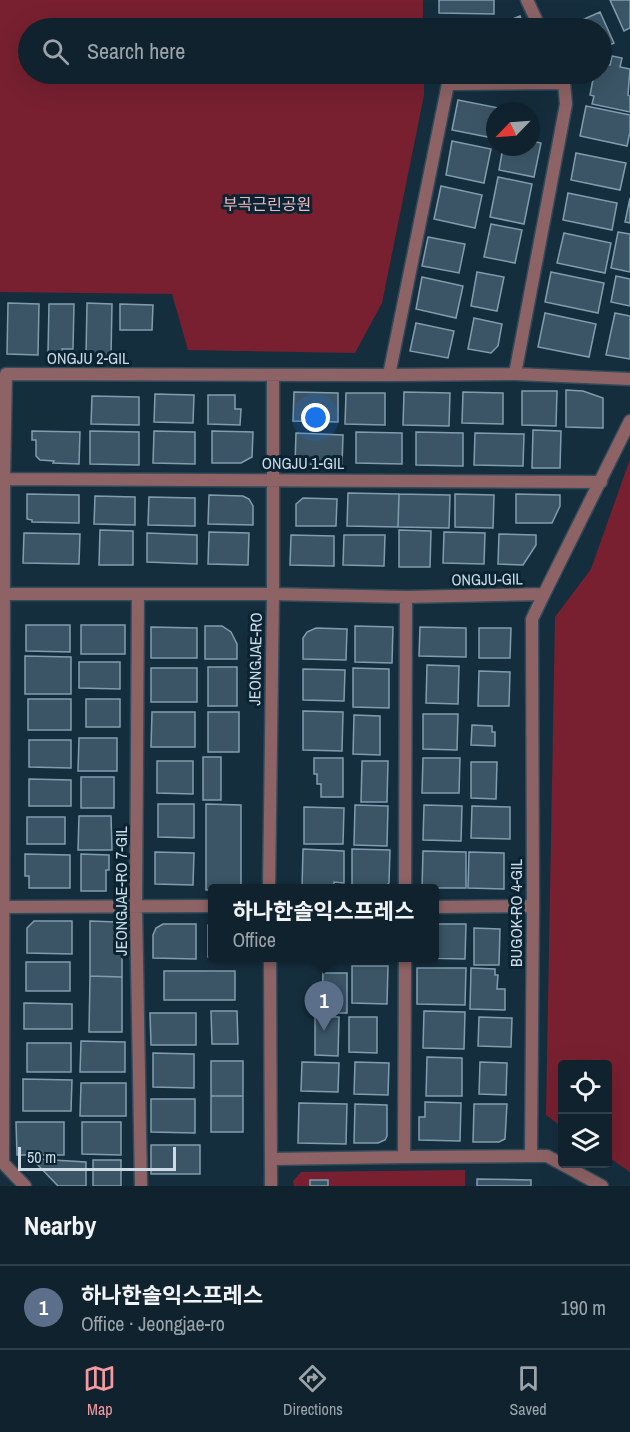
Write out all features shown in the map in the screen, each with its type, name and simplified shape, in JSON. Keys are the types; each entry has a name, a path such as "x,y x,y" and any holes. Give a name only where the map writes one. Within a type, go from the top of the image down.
{"street":[{"path":"527,0 535,18"},
{"path":"389,375 448,84"},
{"path":"515,374 566,104 563,84"},
{"name":"ONGJU 2-GIL","path":"25,1186 3,1163 3,594 6,374 515,374 630,379"},
{"path":"273,375 273,594"},
{"name":"ONGJU-GIL","path":"273,594 406,597 544,594 630,421"},
{"name":"ONGJU 1-GIL","path":"4,479 601,482"},
{"name":"JEONGJAE-RO","path":"3,594 273,594 270,884"},
{"name":"BUGOK-RO 4-GIL","path":"531,1156 532,619 544,594"},
{"name":"JEONGJAE-RO 7-GIL","path":"138,595 136,907 141,1186"},
{"path":"405,884 406,597"},
{"path":"2,907 208,906"},
{"path":"439,907 533,906"},
{"path":"270,962 271,1186"},
{"path":"404,1157 405,962"},
{"path":"272,1159 547,1156 602,1186"}],"green space":[{"name":"부곡근린공원","path":"0,0 423,0 423,18 18,18 18,84 424,84 424,95 382,303 355,353 188,350 172,294 0,292"},
{"path":"630,459 630,1172 612,1160 612,1060 558,1060 558,1124 546,1115 555,617 591,569"},
{"path":"465,1170 465,1186 294,1186 293,1181 301,1172"}],"building":[{"path":"439,0 494,0 494,14 439,13"},
{"path":"610,0 630,0 630,28 624,31"},
{"path":"600,12 603,18 586,18"},
{"path":"612,56 622,58 620,67 630,69 628,95 630,96 630,112 592,104 594,96 590,95 592,84 612,84"},
{"path":"458,100 486,105 486,137 452,130"},
{"path":"586,106 630,115 627,146 580,136"},
{"path":"452,141 486,148 486,156 490,156 484,183 446,175"},
{"path":"576,153 626,163 620,190 571,180"},
{"path":"501,156 538,156 534,177 499,170"},
{"path":"498,177 532,184 524,224 490,217"},
{"path":"441,186 482,195 475,228 434,219"},
{"path":"568,193 617,203 612,230 563,220"},
{"path":"630,198 630,223 625,222"},
{"path":"491,224 522,230 515,263 484,257"},
{"path":"618,232 630,234 630,272 611,268"},
{"path":"564,233 611,243 605,273 557,263"},
{"path":"428,237 465,244 459,273 422,266"},
{"path":"477,272 504,277 497,311 471,306"},
{"path":"551,272 604,283 598,313 545,302"},
{"path":"616,276 630,279 630,306 611,302"},
{"path":"422,277 463,286 456,318 416,309"},
{"path":"8,303 39,304 38,355 7,354"},
{"path":"87,303 112,304 111,356 86,355"},
{"path":"49,304 74,304 73,349 48,352"},
{"path":"120,304 153,305 152,330 120,330"},
{"path":"545,313 596,324 589,357 538,347"},
{"path":"615,313 630,316 630,359 606,355"},
{"path":"474,318 502,324 498,346 491,353 468,349"},
{"path":"416,323 454,331 448,358 410,351"},
{"path":"566,390 583,391 603,398 603,428 566,427"},
{"path":"522,391 557,391 556,426 522,425"},
{"path":"294,392 338,393 338,422 293,421"},
{"path":"404,392 450,393 449,426 403,425"},
{"path":"463,392 503,393 503,424 462,423"},
{"path":"346,393 385,393 385,425 345,424"},
{"path":"155,394 194,395 193,423 154,422"},
{"path":"208,395 235,395 235,409 241,409 240,425 208,424"},
{"path":"92,396 139,397 139,425 91,424"},
{"path":"533,430 561,431 560,468 532,468"},
{"path":"32,431 80,432 79,464 40,460 36,456 36,440 32,440"},
{"path":"90,431 139,432 139,465 90,464"},
{"path":"154,431 195,432 195,464 153,463"},
{"path":"212,431 253,432 252,457 241,463 212,463"},
{"path":"356,432 402,433 402,464 356,463"},
{"path":"416,432 463,433 463,466 416,465"},
{"path":"296,433 343,435 342,465 295,464"},
{"path":"475,433 524,434 523,466 474,465"},
{"path":"348,493 399,494 398,527 347,526"},
{"path":"27,494 79,495 79,523 32,522 27,519"},
{"path":"399,494 450,495 449,528 398,527"},
{"path":"455,494 494,495 493,528 455,527"},
{"path":"516,494 560,495 560,506 552,523 516,523"},
{"path":"209,495 243,496 249,499 253,506 253,525 208,524"},
{"path":"95,496 135,497 135,525 94,524"},
{"path":"149,497 195,498 195,526 148,525"},
{"path":"303,498 337,499 336,526 296,526 296,504"},
{"path":"100,530 133,531 133,565 99,565"},
{"path":"399,530 431,531 430,567 399,567"},
{"path":"209,532 249,533 248,565 208,564"},
{"path":"444,532 485,533 484,564 443,563"},
{"path":"24,533 80,534 79,564 23,563"},
{"path":"147,533 197,535 197,564 147,562"},
{"path":"499,534 536,535 536,545 523,565 498,564"},
{"path":"291,535 334,536 334,566 290,565"},
{"path":"344,535 385,535 384,566 343,565"},
{"path":"26,625 70,625 70,652 26,651"},
{"path":"81,625 125,625 125,654 81,654"},
{"path":"205,626 222,626 231,632 237,644 237,659 205,659"},
{"path":"355,626 393,627 392,663 355,662"},
{"path":"151,627 197,628 197,658 151,658"},
{"path":"420,627 466,628 466,657 419,656"},
{"path":"316,628 347,629 346,660 303,659 303,638 307,632"},
{"path":"479,628 511,628 510,658 479,658"},
{"path":"25,656 71,657 71,694 25,694"},
{"path":"79,662 120,662 120,689 79,688"},
{"path":"427,665 459,666 458,704 426,703"},
{"path":"208,667 237,667 237,706 208,706"},
{"path":"151,668 197,668 197,702 151,702"},
{"path":"353,668 389,669 389,708 353,707"},
{"path":"303,669 345,670 344,701 303,700"},
{"path":"479,671 510,672 509,706 478,706"},
{"path":"28,699 71,699 71,730 28,730"},
{"path":"86,699 120,699 120,727 86,727"},
{"path":"303,711 343,712 342,751 303,750"},
{"path":"152,712 195,712 195,747 151,747"},
{"path":"208,712 239,712 239,752 208,752"},
{"path":"423,714 458,714 457,750 423,749"},
{"path":"354,715 380,716 380,755 353,754"},
{"path":"472,725 492,726 492,732 495,732 495,746 471,745"},
{"path":"79,738 117,738 117,771 78,771"},
{"path":"29,740 71,740 71,768 29,767"},
{"path":"203,757 221,757 221,800 203,800"},
{"path":"314,758 343,758 343,797 321,797 321,784 317,784 317,774 314,774"},
{"path":"423,758 460,758 459,793 422,793"},
{"path":"157,761 193,761 193,794 157,793"},
{"path":"362,761 388,761 387,802 361,802"},
{"path":"471,762 497,762 496,799 471,798"},
{"path":"81,777 114,777 114,808 81,808"},
{"path":"29,779 71,780 71,806 29,806"},
{"path":"158,804 194,804 194,838 158,837"},
{"path":"206,804 241,805 241,884 208,884 208,890 206,890"},
{"path":"355,805 388,806 387,846 354,845"},
{"path":"424,805 462,806 461,841 423,840"},
{"path":"472,806 510,807 510,839 471,838"},
{"path":"304,807 344,808 343,844 304,844"},
{"path":"79,816 111,816 112,850 78,850"},
{"path":"27,817 65,817 65,844 27,844"},
{"path":"303,849 344,851 344,883 302,884"},
{"path":"352,849 390,850 388,884 352,884"},
{"path":"423,851 466,852 466,888 439,888 439,884 422,884"},
{"path":"155,852 194,853 193,885 155,884"},
{"path":"469,852 504,853 504,889 468,888"},
{"path":"25,854 70,855 70,888 29,888 29,876 25,876"},
{"path":"81,854 109,855 106,891 81,891"},
{"path":"34,921 72,921 72,954 27,953 27,928"},
{"path":"90,921 117,922 122,926 122,977 90,976"},
{"path":"163,924 196,924 196,959 153,958 153,935 156,928"},
{"path":"439,924 466,924 465,959 439,958"},
{"path":"474,928 500,929 499,965 474,965"},
{"path":"26,962 70,962 70,991 26,991"},
{"path":"352,966 388,966 387,1004 352,1003"},
{"path":"417,968 466,968 465,1005 417,1004"},
{"path":"471,968 495,969 495,975 498,975 497,989 505,989 505,1010 470,1009"},
{"path":"164,971 235,971 235,1000 164,1000"},
{"path":"323,973 347,973 347,1013 322,1013"},
{"path":"90,976 122,977 122,1032 89,1032"},
{"path":"24,1003 72,1004 72,1029 24,1029"},
{"path":"211,1011 237,1011 238,1044 212,1044"},
{"path":"424,1011 465,1012 464,1049 423,1048"},
{"path":"150,1013 196,1013 196,1045 151,1045"},
{"path":"315,1016 339,1017 338,1056 315,1055"},
{"path":"349,1017 377,1017 377,1053 349,1052"},
{"path":"479,1017 512,1018 511,1047 478,1046"},
{"path":"81,1041 125,1042 125,1072 80,1072"},
{"path":"27,1043 71,1043 71,1072 27,1072"},
{"path":"153,1053 194,1054 194,1088 153,1087"},
{"path":"427,1057 462,1058 462,1096 426,1096"},
{"path":"211,1061 243,1061 243,1096 211,1096"},
{"path":"302,1062 339,1063 338,1092 301,1091"},
{"path":"355,1062 389,1063 388,1095 354,1094"},
{"path":"480,1062 507,1063 506,1095 479,1094"},
{"path":"23,1079 72,1080 71,1111 23,1111"},
{"path":"81,1083 126,1083 126,1116 80,1116"},
{"path":"211,1096 243,1096 243,1132 211,1132"},
{"path":"151,1099 195,1099 195,1133 151,1132"},
{"path":"425,1102 461,1103 460,1141 419,1140 419,1117 425,1117"},
{"path":"299,1103 347,1104 346,1144 298,1143"},
{"path":"355,1104 387,1105 385,1140 378,1143 354,1143"},
{"path":"474,1104 507,1104 505,1139 499,1142 473,1142"},
{"path":"16,1122 64,1122 64,1155 17,1155"},
{"path":"82,1122 121,1122 121,1155 82,1154"},
{"path":"151,1145 200,1145 200,1174 151,1174"},
{"path":"37,1159 86,1162 86,1186 58,1186 35,1162"},
{"path":"93,1160 121,1160 121,1186 93,1186"},
{"path":"477,1179 531,1180 531,1186 477,1186"},
{"path":"310,1180 328,1180 328,1186 310,1186"}],"place":[{"name":"하나한솔익스프레스","path":"324,1031"}]}
